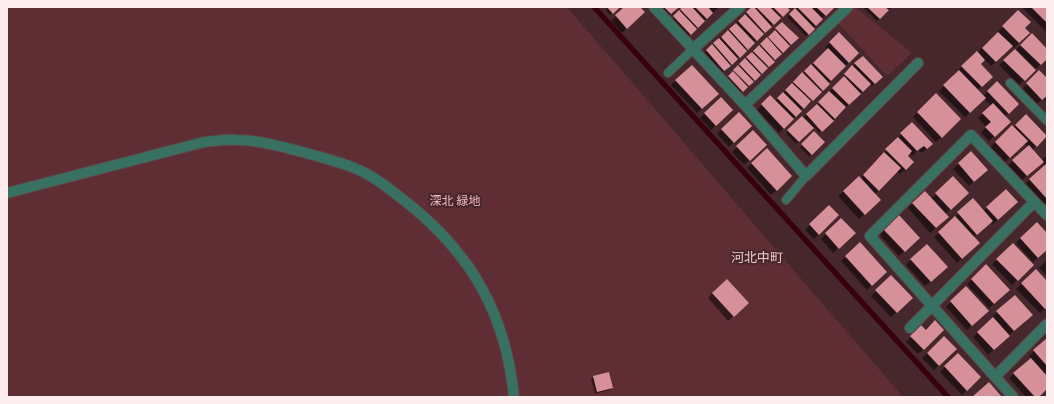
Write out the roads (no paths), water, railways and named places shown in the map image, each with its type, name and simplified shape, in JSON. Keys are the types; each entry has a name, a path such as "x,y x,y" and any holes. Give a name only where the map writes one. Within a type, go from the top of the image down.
{"street":[{"path":"654,7 692,50 746,105 806,176 918,63"},
{"path":"692,50 740,7"},
{"path":"746,105 848,7"},
{"path":"1013,397 870,236 971,135 1047,215"},
{"path":"7,193 204,142 238,140 291,148 342,164 369,175 399,196 429,220 454,246 473,272 487,297 501,333 514,397"},
{"path":"910,328 1034,202"},
{"path":"995,377 1047,324"}],"lane":[{"path":"668,73 692,50"},
{"path":"1010,83 1047,121"},
{"path":"786,200 806,176"}],"waterway":[{"path":"594,7 948,397"}],"district":[{"name":"河北中町","path":"757,258"}],"park label":[{"name":"深北 緑地","path":"455,202"}]}
